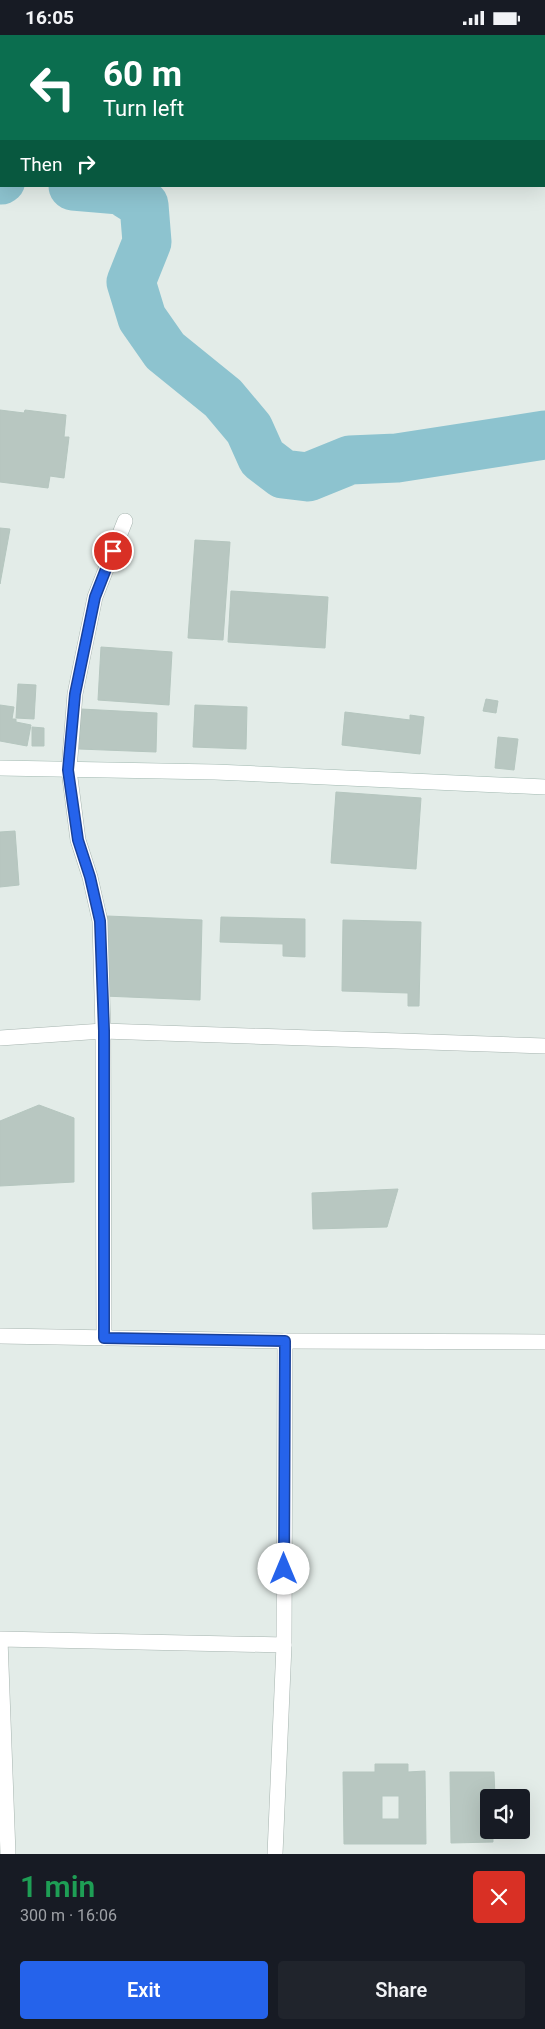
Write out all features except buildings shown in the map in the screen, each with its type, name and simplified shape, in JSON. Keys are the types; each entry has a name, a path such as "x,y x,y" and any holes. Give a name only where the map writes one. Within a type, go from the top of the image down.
{"street":[{"path":"104,1338 104,1031 100,921 90,877 78,840 68,770 75,694 95,597 125,521"},
{"path":"0,768 215,772 545,787"},
{"path":"0,1038 104,1031 545,1046"},
{"path":"0,1336 285,1341 545,1342"},
{"path":"275,1854 284,1645 285,1341"},
{"path":"8,1854 0,1639 284,1645"}],"waterway":[{"path":"85,187 120,190 144,205 147,242 131,282 142,318 165,351 223,398 249,429 262,458 283,474 308,477 350,460 397,458 545,435"}],"route":[{"path":"113,551 95,597 75,694 68,770 78,840 90,877 100,921 104,1031 104,1338 285,1341 284,1569"}]}
